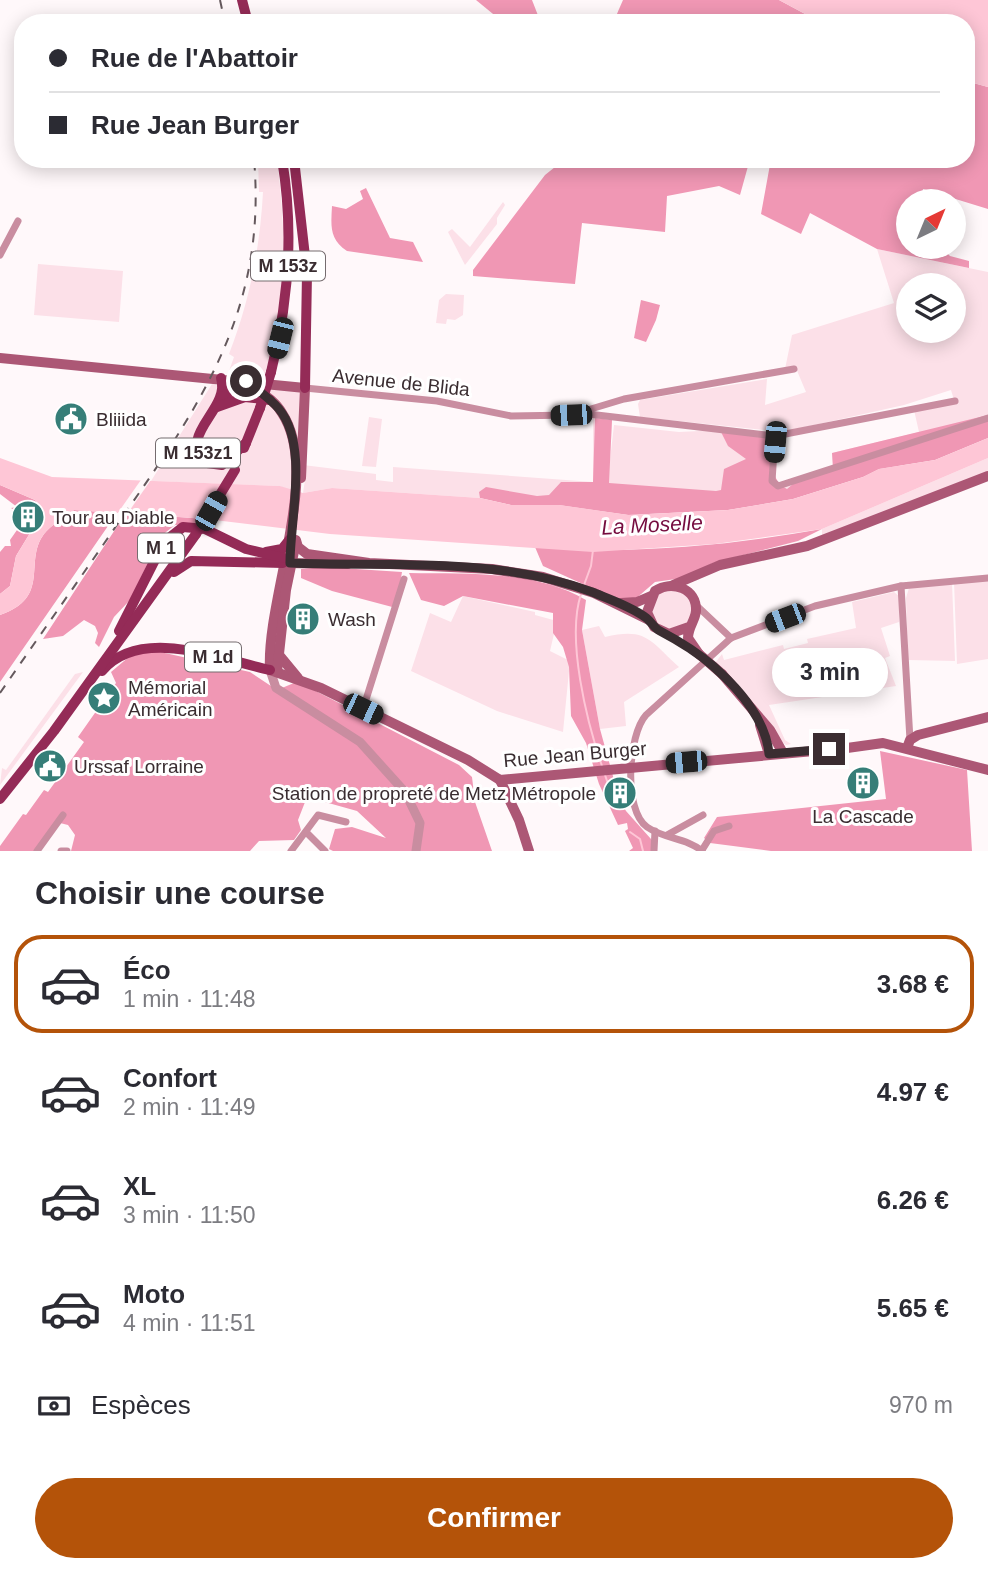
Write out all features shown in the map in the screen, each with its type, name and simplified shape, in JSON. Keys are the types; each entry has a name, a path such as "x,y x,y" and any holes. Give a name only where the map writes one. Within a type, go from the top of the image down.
{"main road":[{"name":"M 153z","path":"161,582 196,534 235,470 271,372 285,310 288,264 289,210 283,168"},
{"path":"273,671 275,605 293,535 308,372 307,274 295,168"},
{"name":"Avenue de Blida","path":"0,358 305,388"},
{"path":"221,378 219,403 245,397 270,400"},
{"path":"246,381 283,414 292,437 298,479"},
{"name":"M 153z1","path":"246,381 219,403 198,435 197,449 200,457 211,464 222,465 246,443"},
{"path":"292,437 299,398 305,388"},
{"path":"616,603 629,604 651,596 660,588 715,567 807,546 988,476"},
{"name":"M 1","path":"96,671 158,552 173,533 194,526 259,552 288,560 492,569 594,593 649,620"},
{"path":"259,552 282,549 293,535"},
{"name":"M 1","path":"293,535 307,554 369,563"},
{"name":"M 1","path":"0,799 75,702 161,582 191,561 340,558"},
{"path":"273,671 279,655 288,560"},
{"path":"699,654 688,638 689,627 695,616 694,601 699,579 715,567"},
{"path":"673,585 688,592 694,601"},
{"path":"651,596 648,604 649,620 661,632 669,634 699,654 722,674 770,730 783,753"},
{"path":"669,634 689,627"},
{"name":"M 1d","path":"75,702 116,659 156,647 273,671"},
{"path":"279,655 295,677"},
{"name":"Rue Jean Burger","path":"273,671 295,677 363,709 468,760 499,780 874,742 908,744 988,770"},
{"path":"752,709 765,734 769,754"},
{"path":"908,744 918,735 988,717"},
{"name":"M 1","path":"0,810 48,738"},
{"path":"499,780 519,820 529,851"}],"street":[{"path":"0,255 18,221"},
{"name":"Avenue de Blida","path":"305,388 438,401 511,416 580,412 624,399 794,369"},
{"path":"580,412 775,436 955,401"},
{"path":"775,436 772,481 778,486 988,418"},
{"path":"729,826 715,831 702,851 644,825 637,816 631,768 633,739 643,718 731,638 815,606 901,586 988,578"},
{"path":"363,709 404,579"},
{"path":"901,586 908,744"},
{"path":"694,601 731,638"},
{"path":"273,671 276,688 360,742 405,792 419,823 416,851"},
{"path":"286,695 295,677"},
{"path":"37,851 63,815"},
{"path":"667,835 703,815"},
{"path":"291,851 318,816 346,822"},
{"path":"654,851 655,831"},
{"path":"306,832 325,851"},
{"path":"61,851 67,851"}],"shaded area":[{"path":"476,0 532,0 537,14 493,14"},
{"path":"623,0 779,0 805,14 617,14"},
{"path":"975,83 988,87 988,209 966,202 966,189 896,189 896,253 877,249 810,213 801,234 761,214 769,168 975,168"},
{"path":"258,168 278,168 283,269 278,323 264,376 229,371 234,357 229,354 248,295 259,234 263,192 259,192"},
{"path":"554,168 748,168 740,195 719,186 667,196 665,232 582,223 575,284 473,276 473,270 545,175"},
{"path":"366,188 390,238 413,242 423,262 347,251 337,242 332,225 332,206 346,209 363,199 360,191"},
{"path":"503,202 505,205 497,218 497,224 465,265 448,232 452,229 470,247"},
{"path":"877,249 896,253 896,259 925,259 988,272 988,438 863,477 635,515 480,498 332,488 303,493 305,480 292,478 290,492 280,486 151,481 212,384 237,390 265,383 305,388 303,465 376,474 376,480 393,482 393,467 593,482 593,415 612,420 610,460 614,425 679,432 720,430 776,485 833,468 832,453 919,432 914,410 954,400 951,390 904,405 783,432 640,417 640,400 767,379 765,405 806,392 795,366 785,369 792,335 894,303"},
{"path":"925,259 961,259 969,261 969,268"},
{"path":"38,264 123,271 119,322 34,315"},
{"path":"446,294 464,295 463,315 455,320 447,319 446,324 436,323 439,300"},
{"path":"641,300 660,305 646,342 634,338"},
{"path":"988,415 988,438 935,460 879,469 863,477 793,499 728,510 628,515 559,505 511,505 480,498 479,492 486,487 537,496 549,495 561,482 593,482 595,418 612,420 609,483 716,491 721,490 724,469 746,459 728,446 720,430 775,436 774,473 781,485 787,489 799,479 833,468 832,453"},
{"path":"369,417 382,419 376,467 362,466"},
{"path":"988,458 988,476 822,540 822,529"},
{"path":"0,485 35,500 44,510 16,556 10,586 0,594 0,552 5,546 11,546 10,540 24,520 29,521 32,517 29,513 23,515 11,508 17,507 0,494"},
{"path":"74,510 117,513 0,682 0,615 16,608 26,599 34,578 38,545 44,534"},
{"path":"126,513 206,519 202,524 175,525 161,536 130,600 114,617 99,647 95,643 98,633 95,626 84,620 63,636 43,639"},
{"path":"822,529 798,541 713,563 683,578 655,582 633,601 618,600 543,566 535,547 607,550 679,547"},
{"path":"325,567 402,572 396,608 332,591 301,578 301,569"},
{"path":"409,573 476,574 523,579 566,590 586,600 582,630 600,729 619,798 626,811 651,839 651,851 629,851 633,848 625,831 628,829 627,823 618,825 599,784 586,743 571,716 569,667 563,647 553,633 553,613 463,596 444,606 421,600"},
{"path":"988,579 988,659 957,664 954,581"},
{"path":"952,583 955,661 908,660 906,598 909,588"},
{"path":"672,590 680,591 686,596 691,602 691,618 686,624 680,629 672,630 664,629 658,624 653,618 652,610 653,602 658,596 664,591"},
{"path":"894,592 899,596 899,622 881,628 890,656 885,658 896,686 769,705 785,740 791,744 786,745 780,740 715,663 722,654 724,660 783,645 784,649 808,643 807,639 856,628 852,602"},
{"path":"463,596 535,612 535,615 557,621 550,651 570,661 563,732 497,711 411,671 430,613 451,622"},
{"path":"599,626 605,637 630,634 647,638 679,667 624,702 626,726 600,729 582,630"},
{"path":"156,651 250,672 277,690 294,683 308,687 459,765 472,777 475,802 492,851 415,851 415,847 412,851 333,851 329,849 335,829 352,827 386,838 357,811 307,797 298,820 301,830 294,840 259,841 250,851 71,851 75,835 68,825 60,823 39,851 0,851 0,846 23,814 26,815 44,790 48,792 84,742 78,737 116,683 111,672 130,656"},
{"path":"83,672 0,785 2,768 6,770 75,674"},
{"path":"880,751 967,770 972,851 771,851 710,843 704,838 717,817 886,799"}],"water":[{"path":"779,0 988,0 988,87 975,83 975,14 805,14"},
{"name":"La Moselle","path":"988,438 988,458 822,529 715,544 593,552 330,534 206,519 74,510 44,534 38,545 34,578 26,599 16,608 0,615 0,594 10,586 16,556 44,510 35,500 0,485 0,458 52,477 280,486 303,493 332,488 480,498 511,505 559,505 629,515 728,510 793,499 863,477 879,469 935,460"}],"pier":[{"path":"143,477 153,477 125,517 115,517"}],"waterway":[{"path":"584,585 593,550"},
{"path":"581,594 577,613 577,657 590,727 602,766"},
{"path":"605,775 616,807"},
{"path":"630,832 640,839 643,851"}],"railway":[{"path":"220,0 223,14"},
{"path":"0,693 178,435 223,351 239,308 250,262 255,212 254,168"}],"place":[{"name":"Bliiida","path":"71,419"},
{"name":"Tour au Diable","path":"28,517"},
{"name":"Wash","path":"303,619"},
{"name":"Mémorial Américain","path":"104,698"},
{"name":"Urssaf Lorraine","path":"50,766"},
{"name":"La Cascade","path":"863,783"},
{"name":"Station de propreté de Metz Métropole","path":"620,793"}],"route":[{"path":"246,381 280,409 295,449 290,563 369,563 492,569 560,581 640,613 661,632 669,634 699,654 722,674 752,709 765,734 769,754 829,749"}]}
